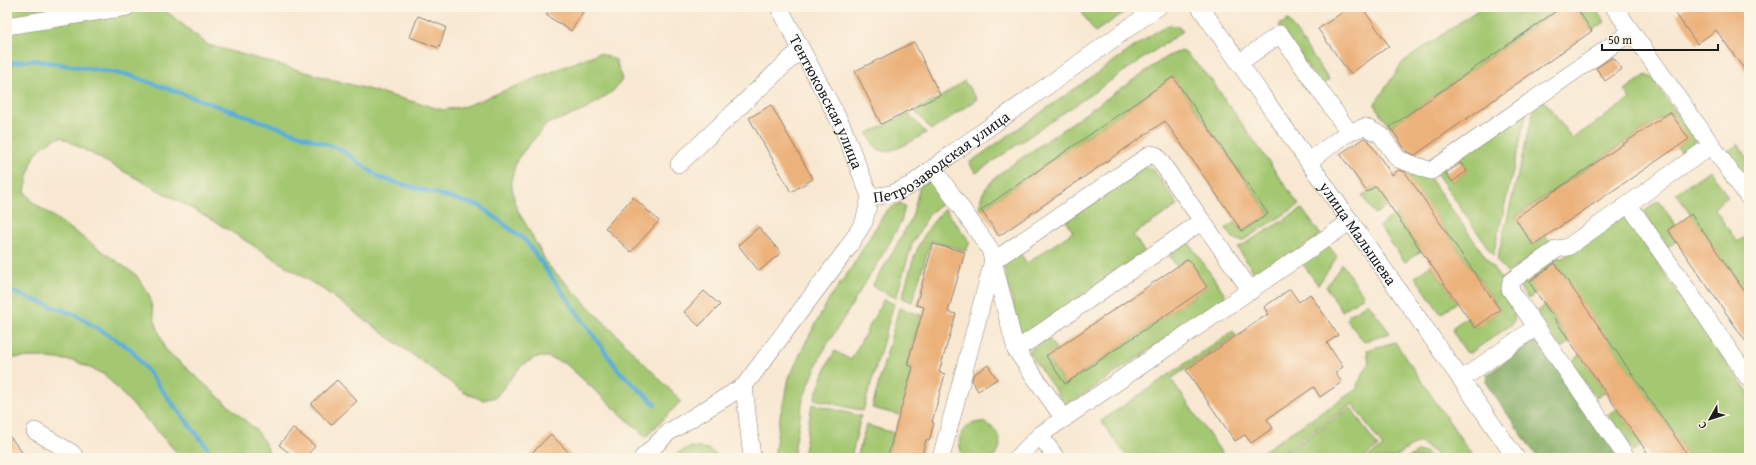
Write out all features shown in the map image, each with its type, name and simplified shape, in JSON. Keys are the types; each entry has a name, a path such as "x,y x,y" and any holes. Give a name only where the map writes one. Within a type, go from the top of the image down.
{"street":[{"path":"7,26 127,7"},
{"name":"Тентюковская улица","path":"779,7 842,126 870,197"},
{"name":"Петрозаводская улица","path":"744,386 847,249 864,222 870,197 892,194 911,185 1158,7"},
{"name":"улица Малышева","path":"1200,7 1309,160 1516,458"},
{"path":"1614,7 1749,198"},
{"path":"1309,160 1348,132 1365,127 1381,135 1398,159 1431,171 1631,32"},
{"path":"1240,63 1280,34 1348,132"},
{"path":"679,164 801,49"},
{"path":"1627,458 1510,289 1511,281 1558,249 1568,248 1629,205 1634,199 1712,145"},
{"path":"941,458 993,261 1150,154 1156,155 1251,291"},
{"path":"933,168 990,249 1016,350 1064,419"},
{"path":"1629,205 1749,379"},
{"path":"1016,350 1202,221"},
{"path":"1017,458 1040,435 1351,222"},
{"path":"1462,379 1536,327"},
{"path":"642,458 669,432 744,386 752,458"},
{"path":"35,431 72,453 76,458"},
{"path":"1040,435 1056,458"}],"green space":[{"path":"7,7 161,7 208,45 443,110 466,106 599,53 616,60 622,80 613,91 585,110 547,124 517,159 511,180 515,205 548,265 681,401 646,437 566,364 548,357 536,357 521,366 496,397 483,400 465,393 324,290 211,219 61,137 51,141 38,151 31,165 25,192 34,203 136,275 149,295 155,321 165,349 258,432 268,449 269,458 182,458 105,375 75,361 39,357 7,358"},
{"path":"1090,7 1132,7 1095,32 1082,13"},
{"path":"1482,7 1562,7 1390,127 1374,105 1403,62"},
{"path":"1576,7 1594,7 1605,22 1592,31"},
{"path":"1288,20 1329,80 1321,86 1279,25"},
{"path":"1168,25 1177,26 1183,31 976,173 969,163 1157,31"},
{"path":"1180,51 1189,56 1212,81 1299,205 1242,241 1234,239 1226,228 1235,222 1242,231 1268,213 1173,77 981,210 980,205 982,195 999,174 1166,57"},
{"path":"1646,75 1652,78 1695,140 1694,144 1681,153 1677,147 1688,139 1670,112 1515,217 1533,245 1546,236 1551,243 1507,273 1497,260 1536,101 1542,100 1547,104 1572,139 1630,99 1625,90"},
{"path":"964,81 977,99 932,130 914,110 941,97"},
{"path":"1528,107 1493,255 1435,171 1441,167 1452,182 1467,171 1456,156"},
{"path":"909,114 926,133 909,143 889,151 878,149 868,133"},
{"path":"1738,144 1749,160 1749,183 1727,152"},
{"path":"1145,167 1153,169 1178,205 1133,235 1145,253 1025,334 1019,329 1003,265 1019,252 1027,263 1073,232 1066,221"},
{"path":"1402,168 1429,177 1506,286 1500,290 1515,313 1514,320 1511,325 1470,353 1466,352 1453,332 1453,327 1467,317 1475,328 1500,310"},
{"path":"1710,170 1728,197 1714,208 1737,242 1749,235 1749,298 1676,193"},
{"path":"932,180 947,200 930,213 912,244 896,298 872,286 912,217 920,186"},
{"path":"1376,186 1389,204 1375,214 1362,196"},
{"path":"1656,202 1660,202 1675,225 1668,230 1676,241 1668,247 1644,212"},
{"path":"900,203 905,206 901,222 821,355 803,399 793,458 774,458 779,421 789,378 806,342 829,299 850,270 886,211"},
{"path":"945,209 970,242 966,251 931,241 912,302 902,298 917,250 928,229"},
{"path":"1302,209 1321,235 1257,277 1238,248"},
{"path":"1396,214 1421,251 1405,262 1379,226"},
{"path":"1624,216 1749,394 1749,458 1690,458 1555,264 1529,281 1537,293 1528,299 1516,282 1559,257 1562,259"},
{"path":"1188,242 1225,294 1224,299 1070,404 1064,403 1028,351 1048,338 1056,349 1046,356 1065,384 1207,287 1177,267 1169,255"},
{"path":"1326,242 1337,257 1318,285 1300,260"},
{"path":"1342,264 1364,296 1342,311 1326,287"},
{"path":"1431,265 1457,302 1441,314 1415,277"},
{"path":"884,299 894,304 863,411 814,399 828,363 835,351 851,360"},
{"path":"1368,303 1390,333 1364,342 1347,320 1349,315"},
{"path":"1545,305 1570,342 1561,348 1536,312"},
{"path":"899,308 921,315 907,365 913,367 900,415 872,408"},
{"path":"1233,331 1236,335 1171,379 1225,458 1128,458 1101,421"},
{"path":"1395,342 1474,458 1438,458 1435,453 1421,443 1416,443 1394,458 1366,458 1383,447 1353,404 1274,458 1257,458 1256,456 1358,388 1357,385 1369,363 1367,350"},
{"path":"1532,342 1540,342 1620,458 1538,458 1487,385 1486,380 1488,374"},
{"path":"1580,355 1605,392 1596,398 1571,362"},
{"path":"812,404 861,416 851,458 803,458"},
{"path":"1351,408 1378,447 1362,458 1277,458"},
{"path":"1617,409 1642,445 1633,451 1608,415"},
{"path":"981,422 992,427 999,437 1000,442 997,453 993,458 965,458 961,452 960,446 961,434 968,426"},
{"path":"866,425 894,433 887,458 857,458"},
{"path":"689,447 708,449 720,458 668,458"},
{"path":"1418,452 1425,452 1433,458 1407,458"}],"building":[{"path":"551,7 586,7 571,31 546,15"},
{"path":"1350,7 1362,7 1389,46 1350,74 1318,29"},
{"path":"1562,7 1576,7 1592,31 1415,155 1407,152 1390,127"},
{"path":"1686,7 1749,7 1749,76 1716,30 1697,44 1676,14"},
{"path":"418,16 446,27 439,48 410,37"},
{"path":"914,42 940,95 881,124 855,71"},
{"path":"1613,57 1622,69 1605,81 1596,68"},
{"path":"1173,77 1268,214 1242,231 1165,121 999,236 981,210"},
{"path":"771,105 813,179 791,192 749,118"},
{"path":"1670,112 1689,139 1533,245 1515,218"},
{"path":"1364,138 1368,140 1392,175 1399,170 1405,172 1500,310 1475,328 1376,186 1367,192 1340,154"},
{"path":"1461,163 1467,171 1452,182 1446,173"},
{"path":"633,197 659,221 631,252 605,228"},
{"path":"1691,214 1749,298 1749,346 1668,230"},
{"path":"759,227 781,253 759,271 738,245"},
{"path":"933,244 965,252 948,312 956,314 939,372 945,374 932,422 934,423 929,441 926,440 921,458 887,458 913,367 907,365 924,307 916,305"},
{"path":"1188,259 1207,287 1065,384 1046,356"},
{"path":"1555,263 1690,458 1651,458 1529,282"},
{"path":"1290,289 1299,302 1310,294 1338,335 1327,343 1343,367 1335,373 1342,382 1320,397 1314,387 1267,419 1273,428 1251,443 1245,435 1235,441 1186,370 1268,314 1264,307"},
{"path":"704,291 720,305 699,326 684,312"},
{"path":"988,365 997,379 978,391 972,381 973,375"},
{"path":"337,380 357,401 331,425 311,404"},
{"path":"293,428 315,446 305,458 296,458 279,445"},
{"path":"7,433 22,452 14,458 7,458"},
{"path":"551,434 574,458 527,458"}],"waterway":[{"path":"7,63 33,60 129,75 340,149 380,178 480,206 525,240 619,371 655,404"},
{"path":"7,290 76,315 131,349 207,447"}]}
